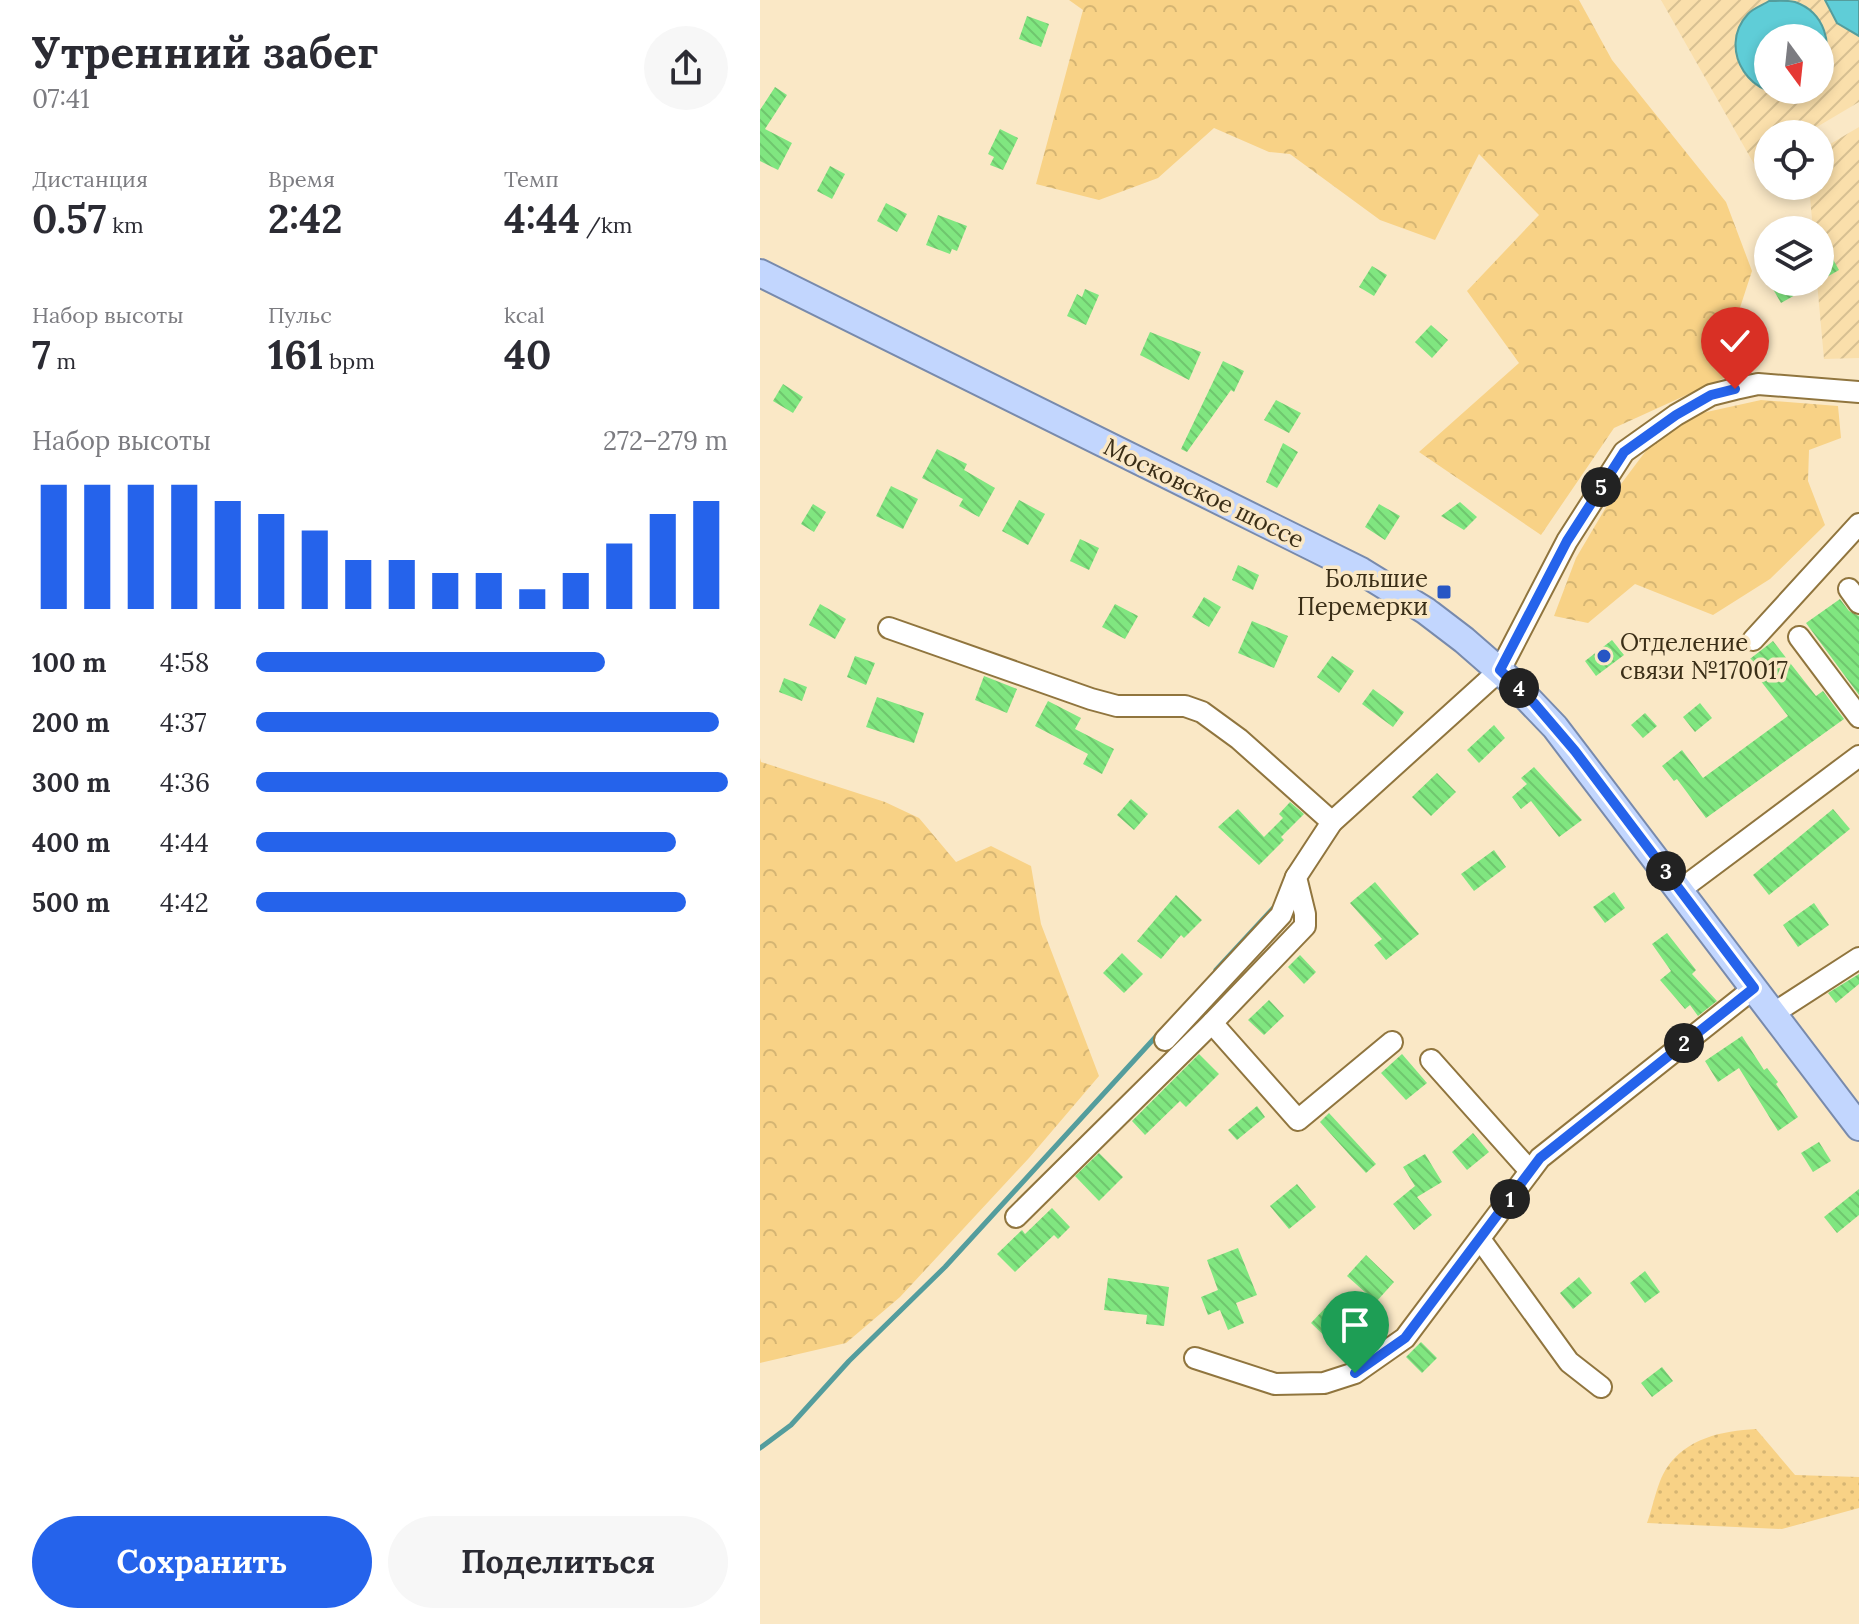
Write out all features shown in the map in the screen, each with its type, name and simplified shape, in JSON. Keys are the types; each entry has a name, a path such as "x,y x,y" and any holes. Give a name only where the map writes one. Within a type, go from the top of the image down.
{"main road":[{"name":"Московское шоссе","path":"760,273 1361,571 1439,621 1500,670 1565,738 1859,1127"}],"street":[{"path":"1165,1040 1281,915 1296,877 1332,822 1500,670 1567,541 1624,452 1711,395 1758,384 1859,392"},
{"path":"1753,640 1859,524"},
{"path":"889,628 1117,706 1185,706 1202,712 1239,739 1332,822"},
{"path":"1799,637 1859,717"},
{"path":"1680,890 1859,756"},
{"path":"1016,1217 1305,926 1296,877"},
{"path":"1774,1013 1859,958"},
{"path":"1195,1358 1275,1384 1324,1383 1355,1373 1405,1338 1540,1158 1754,988"},
{"path":"1212,1023 1298,1120 1392,1042"},
{"path":"1431,1060 1530,1171"},
{"path":"1480,1239 1569,1362 1601,1387"}],"shaded area":[{"path":"1661,0 1859,0 1859,102 1829,120 1754,120 1754,164"},
{"path":"1859,127 1859,358 1824,359 1818,296 1834,296 1834,216 1812,216 1810,200 1834,200 1834,142"}],"green space":[{"path":"1069,0 1579,0 1612,60 1726,202 1752,271 1733,329 1737,372 1614,428 1541,535 1419,452 1519,363 1467,291 1539,215 1479,154 1435,240 1380,220 1290,154 1269,152 1214,128 1158,178 1099,200 1036,184 1083,10"},
{"path":"1761,400 1838,406 1841,438 1809,450 1808,481 1825,525 1770,579 1713,615 1635,584 1588,623 1554,616 1576,558 1615,492 1651,444 1702,413"},
{"path":"760,758 761,762 885,802 919,818 956,862 991,846 1031,866 1041,924 1099,1076 1029,1158 900,1297 846,1343 760,1363"},
{"path":"1756,1429 1795,1475 1859,1477 1859,1508 1782,1529 1647,1523 1663,1475 1674,1458 1706,1438"}],"water":[{"path":"1825,0 1859,0 1859,36 1837,23"},
{"path":"1769,1 1792,1 1813,13 1821,24 1754,24 1754,83 1737,58 1736,43 1739,28 1750,12"}],"building":[{"path":"1027,16 1049,24 1041,47 1019,39"},
{"path":"775,87 787,95 765,129 792,143 778,170 760,161 760,110"},
{"path":"1000,129 1018,138 1003,170 990,165 994,157 988,154"},
{"path":"830,166 845,174 832,199 817,191"},
{"path":"886,203 907,214 897,232 877,221"},
{"path":"938,215 967,226 957,251 952,249 950,254 926,245"},
{"path":"1372,266 1387,275 1374,296 1359,287"},
{"path":"1085,289 1099,295 1086,325 1067,316 1077,294 1082,297"},
{"path":"1777,296 1793,296 1781,303"},
{"path":"1431,325 1448,340 1432,358 1415,342"},
{"path":"1150,332 1201,352 1189,380 1140,355"},
{"path":"1223,361 1244,371 1234,392 1231,390 1187,452 1181,449"},
{"path":"783,384 803,397 793,413 773,401"},
{"path":"1276,400 1301,413 1289,433 1264,420"},
{"path":"1283,443 1298,452 1277,488 1266,482"},
{"path":"937,449 967,464 964,470 995,488 979,517 959,506 963,499 922,478"},
{"path":"891,486 918,499 903,529 876,516"},
{"path":"1019,500 1045,514 1028,545 1002,531"},
{"path":"1460,502 1477,517 1464,530 1441,516"},
{"path":"813,504 826,512 814,532 801,524"},
{"path":"1379,504 1400,516 1385,540 1365,527"},
{"path":"1080,539 1099,548 1089,570 1070,561"},
{"path":"1238,565 1259,575 1253,590 1232,580"},
{"path":"1204,597 1221,607 1209,627 1192,617"},
{"path":"1840,599 1849,611 1859,616 1859,695 1806,623"},
{"path":"820,604 846,619 835,639 809,625"},
{"path":"1115,604 1138,616 1125,639 1102,627"},
{"path":"1252,621 1288,636 1274,668 1238,653"},
{"path":"1612,640 1624,655 1596,676 1585,661"},
{"path":"1773,641 1816,696 1823,691 1844,719 1706,818 1677,779 1674,781 1662,766 1682,750 1703,778 1788,716 1746,662"},
{"path":"855,656 875,663 866,685 847,677"},
{"path":"1332,656 1354,671 1339,693 1317,677"},
{"path":"984,676 1017,689 1007,713 975,700"},
{"path":"784,678 807,687 802,701 779,692"},
{"path":"1373,689 1404,712 1393,727 1362,704"},
{"path":"877,697 924,713 914,743 866,727"},
{"path":"1048,701 1081,718 1075,729 1114,749 1102,774 1083,764 1088,754 1035,726"},
{"path":"1700,703 1712,718 1695,732 1683,717"},
{"path":"1645,713 1657,726 1643,738 1631,725"},
{"path":"1494,725 1505,738 1479,763 1467,750"},
{"path":"1534,767 1582,820 1559,837 1531,801 1521,809 1512,797 1527,784 1521,778"},
{"path":"1437,773 1456,792 1431,816 1412,797"},
{"path":"1131,799 1148,814 1134,830 1117,815"},
{"path":"1290,802 1304,814 1259,865 1218,827 1238,809 1264,837 1283,818 1279,814"},
{"path":"1833,809 1850,829 1769,895 1753,875"},
{"path":"1494,850 1506,867 1474,891 1461,874"},
{"path":"1375,882 1419,934 1386,960 1374,945 1382,939 1350,903"},
{"path":"1614,892 1625,908 1605,923 1593,907"},
{"path":"1176,895 1202,920 1184,938 1181,935 1161,959 1137,941"},
{"path":"1814,903 1829,925 1798,947 1783,925"},
{"path":"1667,933 1696,970 1692,974 1717,1001 1698,1016 1690,1005 1685,1009 1660,980 1671,971 1652,944"},
{"path":"1122,953 1143,974 1124,993 1103,973"},
{"path":"1300,955 1316,972 1304,984 1288,967"},
{"path":"1859,974 1859,984 1836,1003 1828,993"},
{"path":"1269,1000 1284,1016 1264,1035 1248,1020"},
{"path":"1742,1036 1764,1070 1767,1068 1778,1082 1776,1084 1798,1117 1778,1131 1739,1068 1718,1082 1705,1061"},
{"path":"1199,1054 1219,1074 1186,1107 1180,1101 1145,1135 1132,1121"},
{"path":"1402,1054 1427,1083 1406,1100 1381,1073"},
{"path":"1257,1106 1265,1117 1237,1140 1228,1130"},
{"path":"1329,1113 1376,1164 1366,1173 1320,1122"},
{"path":"1473,1133 1489,1152 1467,1170 1452,1152"},
{"path":"1819,1142 1831,1161 1813,1172 1801,1153"},
{"path":"1099,1153 1123,1177 1099,1201 1075,1176"},
{"path":"1425,1154 1442,1182 1417,1197 1432,1215 1414,1230 1393,1204 1415,1186 1403,1167"},
{"path":"1297,1184 1316,1207 1289,1229 1270,1206"},
{"path":"1859,1189 1859,1215 1837,1233 1824,1217"},
{"path":"1052,1208 1070,1227 1058,1239 1054,1235 1015,1272 997,1254 1022,1230 1025,1234"},
{"path":"1238,1248 1257,1295 1236,1303 1244,1323 1228,1330 1220,1310 1208,1315 1201,1297 1218,1290 1207,1260"},
{"path":"1366,1255 1394,1282 1376,1302 1347,1276"},
{"path":"1645,1271 1660,1292 1645,1303 1630,1283"},
{"path":"1579,1277 1592,1293 1573,1309 1560,1293"},
{"path":"1108,1278 1169,1287 1164,1326 1146,1324 1147,1315 1104,1310"},
{"path":"1327,1306 1350,1328 1334,1345 1311,1323"},
{"path":"1421,1342 1437,1358 1422,1373 1406,1357"},
{"path":"1662,1367 1673,1381 1652,1397 1641,1383"}],"waterway":[{"path":"1216,970 1277,904"},
{"path":"760,1448 791,1425 849,1361 945,1267 1161,1031"}],"place":[{"name":"Большие Перемерки","path":"1444,592"},
{"name":"Отделение связи №170017","path":"1604,656"}],"route":[{"path":"1355,1373 1405,1338 1540,1158 1754,988 1575,751 1534,703 1500,670 1567,541 1624,452 1676,415 1711,395 1735,389"}]}
